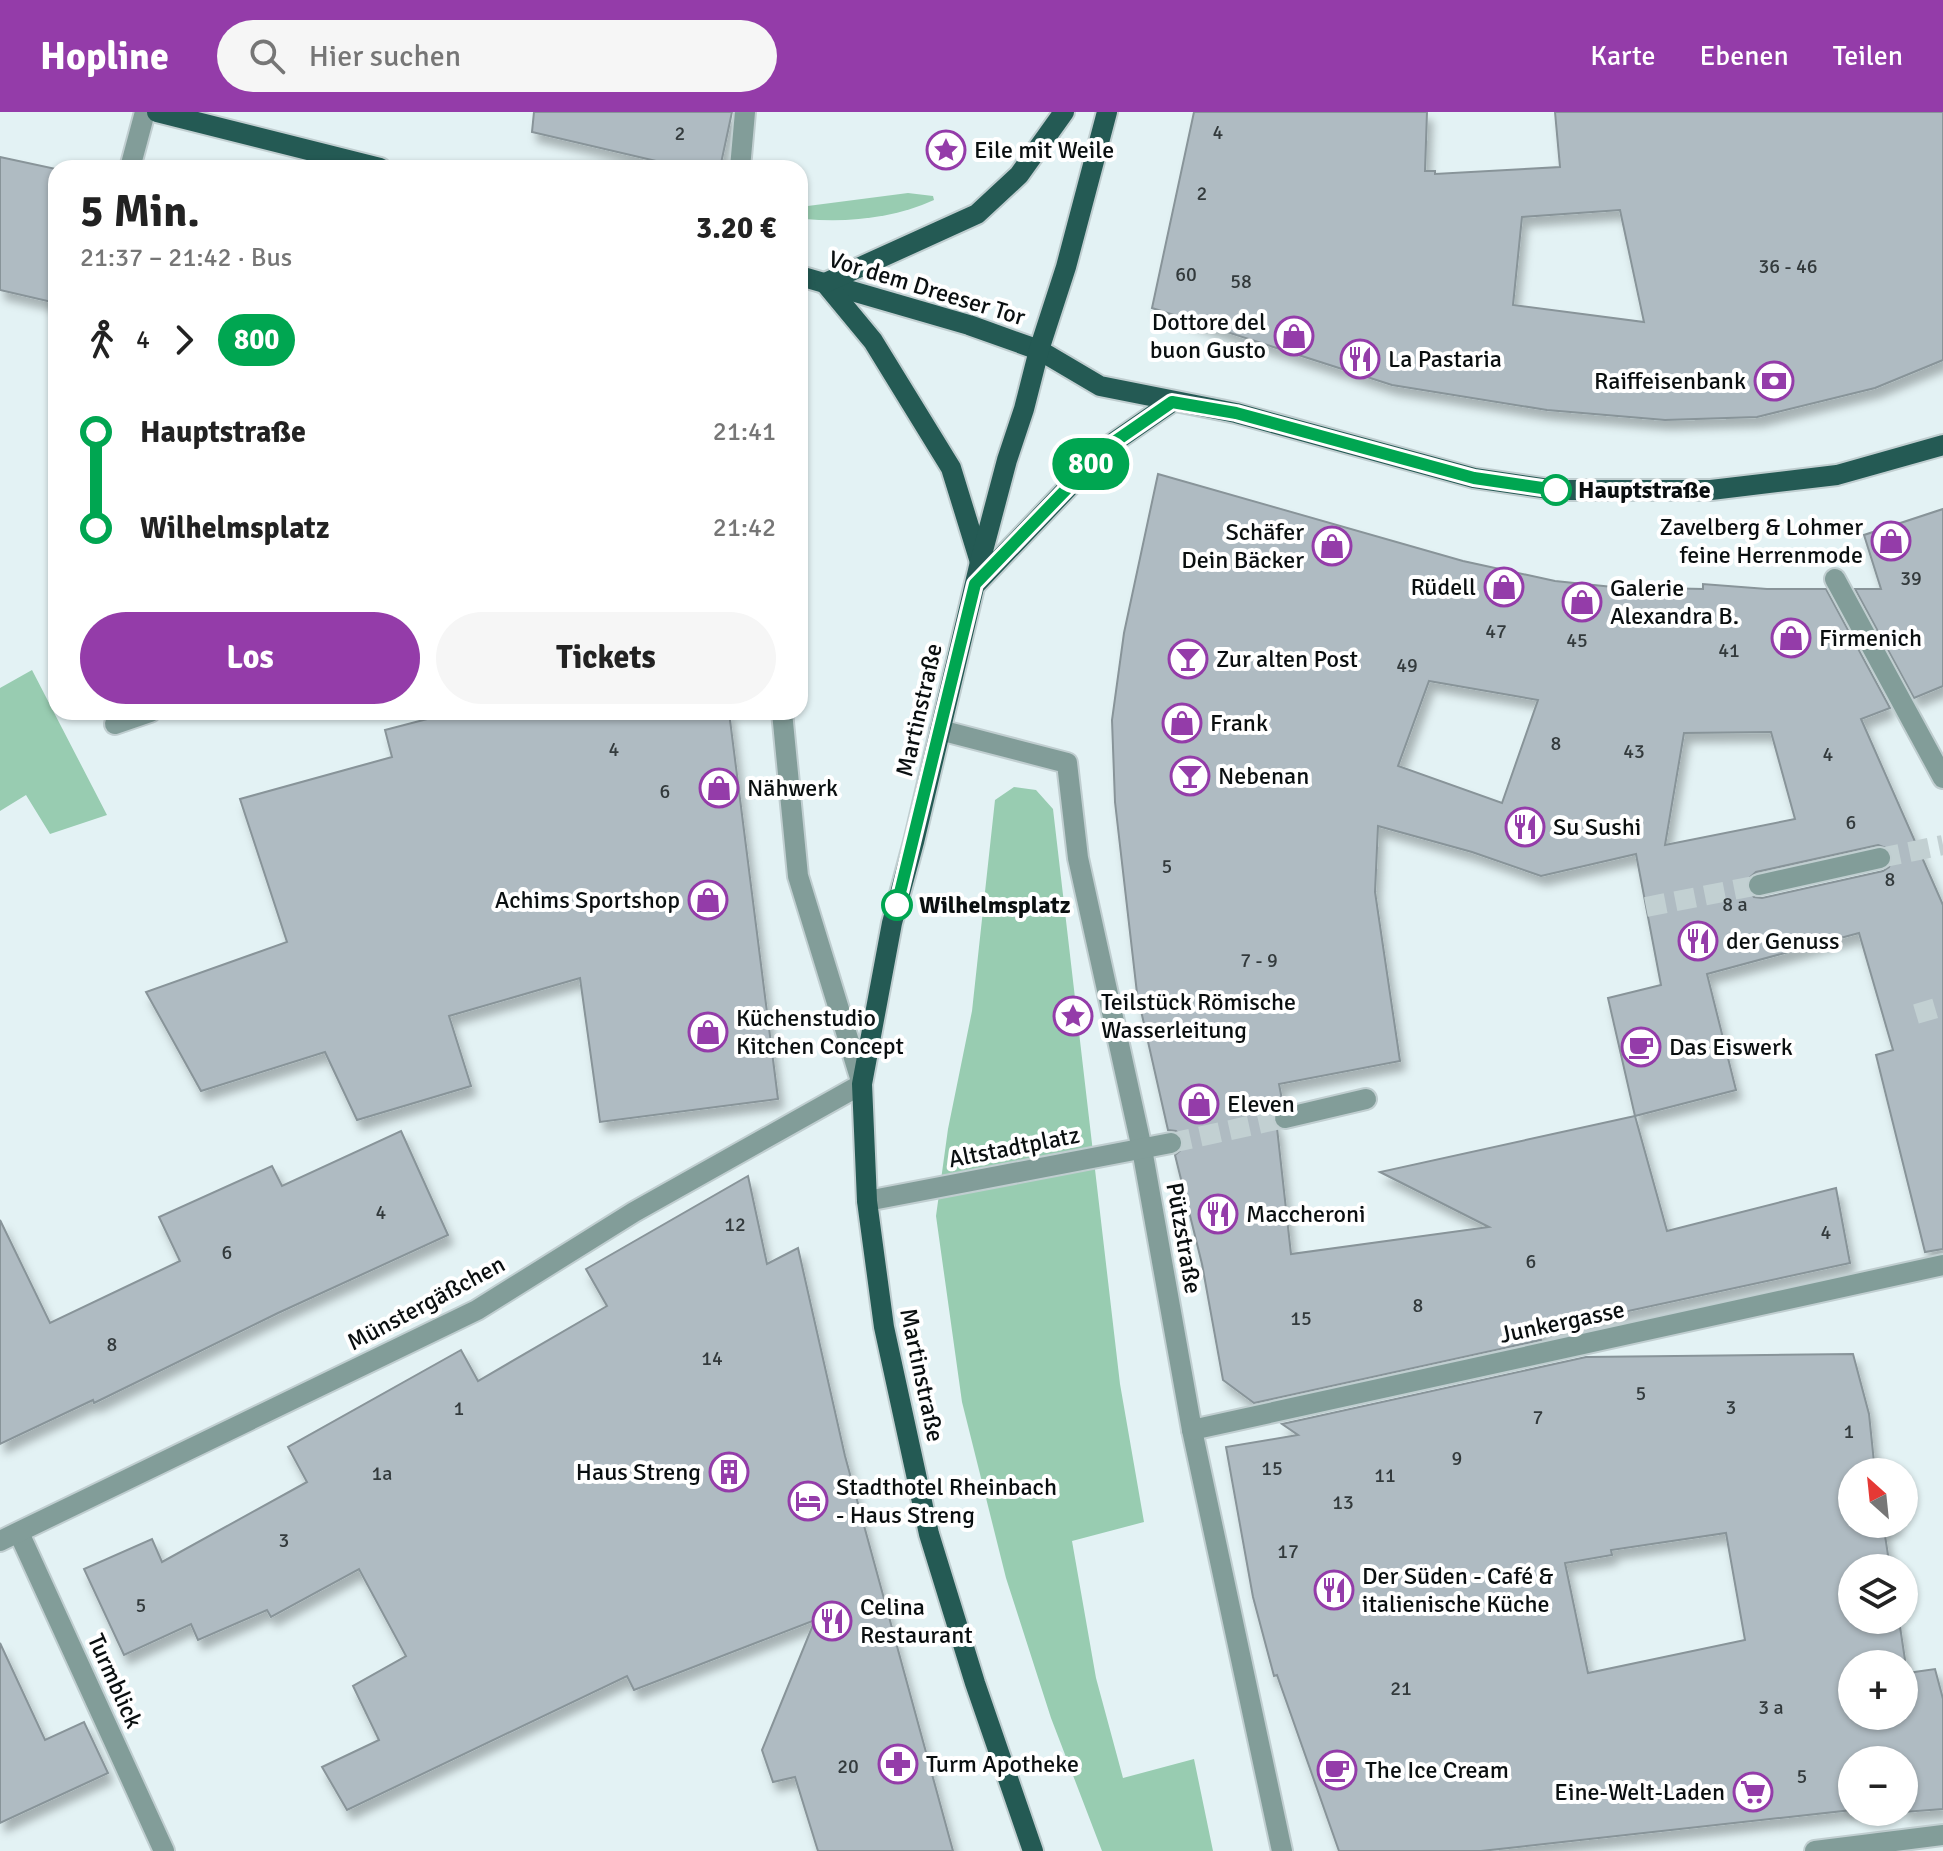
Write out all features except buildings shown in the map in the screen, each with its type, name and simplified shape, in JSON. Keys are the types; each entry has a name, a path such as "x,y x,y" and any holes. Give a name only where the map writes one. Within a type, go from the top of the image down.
{"main road":[{"path":"157,112 348,160"},
{"path":"980,562 951,468 873,341 825,283 977,214 1019,175 1064,112"},
{"name":"Martinstraße","path":"1033,1851 975,1683 929,1534 884,1327 867,1201 862,1084 892,923 980,562 1039,350 1066,267 1107,112"},
{"name":"Vor dem Dreeser Tor","path":"808,278 969,325 1039,350"},
{"path":"1039,350 1100,386 1236,413 1474,478 1556,490 1727,488 1837,475 1943,445"},
{"path":"975,584 1107,447 1172,402"}],"street":[{"path":"132,160 145,112"},
{"path":"741,160 745,112"},
{"path":"1835,579 1943,778"},
{"path":"115,724 127,720"},
{"name":"Martinstraße","path":"783,720 798,876 862,1084"},
{"name":"Pützstraße","path":"940,730 1067,763 1078,858 1142,1149 1192,1430 1282,1851"},
{"path":"1759,885 1880,858"},
{"name":"Münstergäßchen","path":"9,1537 477,1310 634,1212 862,1084"},
{"path":"1285,1118 1366,1099"},
{"name":"Altstadtplatz","path":"867,1201 1171,1143"},
{"name":"Junkergasse","path":"1192,1430 1943,1265"},
{"name":"Turmblick","path":"9,1537 164,1851"},
{"path":"1815,1851 1943,1835"}],"green space":[{"path":"908,193 933,196 934,200 887,215 838,220 808,219 808,206"},
{"path":"32,670 48,701 48,720 58,720 107,815 50,834 26,795 0,811 0,688"},
{"path":"1014,787 1036,790 1053,809 1120,1384 1144,1522 1072,1541 1096,1678 1123,1778 1194,1759 1213,1851 1102,1851 1051,1718 1006,1578 962,1402 936,1216 948,1129 972,1011 995,800"}],"tunnel":[{"path":"1880,858 1943,845"},
{"path":"1646,907 1759,885"},
{"path":"1916,1014 1943,1006"},
{"path":"1171,1143 1285,1118"}],"bus line":[{"name":"800","path":"897,905 975,584 1107,447 1172,402 1236,413 1474,478 1556,490"}],"place":[{"name":"Eile mit Weile","path":"946,150"},
{"name":"Dottore del buon Gusto","path":"1294,336"},
{"name":"La Pastaria","path":"1360,359"},
{"name":"Raiffeisenbank","path":"1774,381"},
{"name":"Hauptstraße","path":"1556,490"},
{"name":"Zavelberg & Lohmer feine Herrenmode","path":"1891,541"},
{"name":"Schäfer Dein Bäcker","path":"1332,546"},
{"name":"Rüdell","path":"1504,587"},
{"name":"Galerie Alexandra B.","path":"1582,602"},
{"name":"Firmenich","path":"1791,638"},
{"name":"Zur alten Post","path":"1188,659"},
{"name":"Frank","path":"1182,723"},
{"name":"Nebenan","path":"1190,776"},
{"name":"Nähwerk","path":"719,788"},
{"name":"Su Sushi","path":"1525,827"},
{"name":"Achims Sportshop","path":"708,900"},
{"name":"Wilhelmsplatz","path":"897,905"},
{"name":"der Genuss","path":"1698,941"},
{"name":"Teilstück Römische Wasserleitung","path":"1073,1016"},
{"name":"Küchenstudio Kitchen Concept","path":"708,1032"},
{"name":"Das Eiswerk","path":"1641,1047"},
{"name":"Eleven","path":"1199,1104"},
{"name":"Maccheroni","path":"1218,1214"},
{"name":"Haus Streng","path":"729,1472"},
{"name":"Stadthotel Rheinbach - Haus Streng","path":"808,1501"},
{"name":"Der Süden - Café & italienische Küche","path":"1334,1590"},
{"name":"Celina Restaurant","path":"832,1621"},
{"name":"Turm Apotheke","path":"898,1764"},
{"name":"The Ice Cream","path":"1337,1770"},
{"name":"Eine-Welt-Laden","path":"1753,1792"}]}
